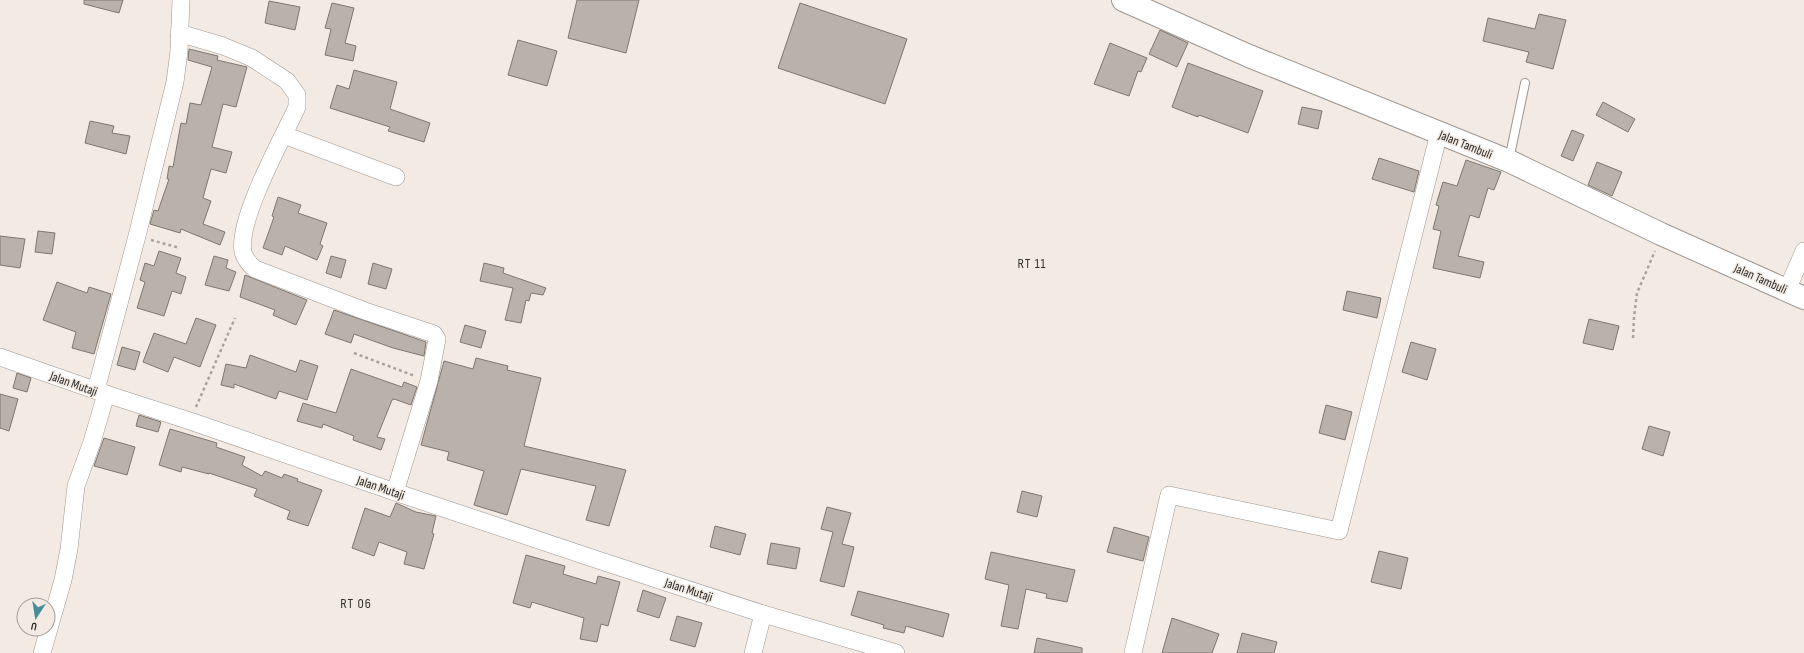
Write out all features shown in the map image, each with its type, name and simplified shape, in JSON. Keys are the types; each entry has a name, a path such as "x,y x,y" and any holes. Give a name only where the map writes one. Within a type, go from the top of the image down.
{"street":[{"path":"42,653 63,580 69,549 76,486 92,442 101,392 175,82 179,51 181,0"},
{"name":"Jalan Tambuli","path":"1123,0 1249,56 1359,99 1509,161 1661,234 1796,294"},
{"path":"179,33 241,52 287,81 297,95 297,107 266,173 248,217 243,251 247,262 255,269 366,311 434,334 436,339 429,381 395,492"},
{"path":"1133,653 1169,495 1339,531 1439,133"},
{"path":"284,135 396,177"},
{"path":"1796,294 1804,252"},
{"name":"Jalan Mutaji","path":"0,357 395,492 763,614 896,653"},
{"path":"752,653 763,614"}],"lane":[{"path":"1509,161 1525,83"}],"path":[{"path":"1633,338 1637,293 1652,262 1661,234"},
{"path":"138,236 180,248"},
{"path":"190,421 235,318"},
{"path":"354,353 429,381"}],"building":[{"path":"84,0 123,0 119,13 84,4"},
{"path":"577,0 639,0 626,53 568,38"},
{"path":"269,1 300,7 295,30 265,23"},
{"path":"332,3 354,8 345,43 356,46 353,61 325,55 331,29 325,28"},
{"path":"800,3 907,39 885,104 778,68"},
{"path":"1539,14 1566,20 1553,69 1526,62 1529,52 1483,41 1488,18 1535,29"},
{"path":"1160,30 1188,43 1177,67 1149,54"},
{"path":"518,40 557,51 547,86 508,75"},
{"path":"1110,43 1147,58 1141,72 1138,71 1129,96 1094,84"},
{"path":"189,49 218,56 217,60 247,67 236,107 223,104 212,147 232,152 226,173 211,169 203,198 211,201 203,224 225,232 220,245 181,229 180,233 150,224 154,210 158,211 169,179 167,179 169,166 173,167 181,123 186,124 190,103 201,105 212,67 188,60"},
{"path":"1188,63 1263,91 1248,133 1172,107"},
{"path":"354,70 397,82 390,109 430,123 424,142 388,131 390,127 330,108 337,85 349,89"},
{"path":"1603,102 1635,119 1628,132 1596,115"},
{"path":"1302,107 1322,111 1318,129 1298,124"},
{"path":"90,121 114,126 112,133 130,136 126,154 85,143"},
{"path":"1572,130 1584,135 1573,161 1561,156"},
{"path":"1379,158 1419,171 1414,192 1372,179"},
{"path":"1466,160 1501,172 1494,190 1488,188 1479,218 1470,215 1458,256 1484,262 1480,278 1433,268 1441,231 1433,229 1439,206 1436,205 1443,182 1457,186"},
{"path":"1597,162 1622,172 1612,196 1588,185"},
{"path":"278,197 301,205 298,213 327,223 320,244 323,246 317,260 285,246 282,255 263,248 274,217 272,216"},
{"path":"38,231 55,233 52,254 35,252"},
{"path":"0,236 25,239 20,268 0,265"},
{"path":"159,251 181,258 176,273 186,277 181,294 172,291 164,316 137,308 145,282 140,280 145,263 154,266"},
{"path":"214,256 228,260 226,268 236,272 229,291 205,285"},
{"path":"331,256 346,260 341,278 326,273"},
{"path":"373,263 392,269 386,289 368,284"},
{"path":"484,263 504,268 503,273 546,288 543,295 531,293 529,301 526,300 521,323 505,320 513,288 480,281"},
{"path":"245,275 307,300 296,325 273,315 275,310 240,297"},
{"path":"57,282 87,293 89,287 111,294 94,354 72,348 76,332 43,320"},
{"path":"1347,291 1381,298 1377,318 1343,310"},
{"path":"334,310 426,342 424,356 393,348 354,334 351,343 325,334"},
{"path":"196,318 216,325 200,367 174,357 168,372 143,362 154,333 186,344"},
{"path":"1589,319 1619,326 1613,350 1583,343"},
{"path":"465,325 486,331 481,348 460,342"},
{"path":"1411,342 1436,349 1427,380 1402,372"},
{"path":"122,347 140,352 135,370 117,365"},
{"path":"250,355 296,372 300,360 318,366 307,400 279,391 276,399 234,384 234,388 221,385 226,364 246,368"},
{"path":"476,358 508,366 507,370 541,378 524,446 626,470 609,526 586,520 596,486 521,469 507,515 474,505 484,471 447,460 449,452 421,445 444,361 473,369"},
{"path":"351,369 402,387 404,382 417,387 411,405 394,399 392,400 377,437 385,439 381,450 353,440 354,436 323,424 322,428 297,421 303,403 336,413"},
{"path":"17,373 31,378 27,392 13,388"},
{"path":"0,394 18,399 9,431 0,428"},
{"path":"1326,405 1352,412 1345,440 1319,433"},
{"path":"139,415 161,422 158,432 136,426"},
{"path":"1649,426 1670,432 1663,456 1642,449"},
{"path":"170,429 217,443 216,447 245,457 242,465 262,476 265,471 282,478 284,474 298,479 297,481 322,490 308,526 287,519 290,511 254,496 257,489 209,473 182,467 181,472 159,465"},
{"path":"104,438 135,447 127,475 94,466"},
{"path":"1022,491 1042,496 1037,517 1017,512"},
{"path":"396,503 416,512 436,516 432,533 434,534 424,569 404,564 407,552 379,542 374,556 352,548 365,508 390,517"},
{"path":"827,507 851,513 842,544 854,547 844,587 820,581 833,532 821,529"},
{"path":"715,526 746,534 740,555 710,547"},
{"path":"1114,527 1149,537 1143,561 1107,552"},
{"path":"771,543 800,548 796,569 767,564"},
{"path":"1379,551 1408,558 1401,589 1371,582"},
{"path":"991,552 1075,570 1067,602 1046,598 1047,594 1026,589 1018,629 1001,626 1009,585 985,579"},
{"path":"526,555 565,566 563,574 596,584 598,576 620,582 608,626 601,624 597,642 580,639 584,618 532,602 530,608 513,603"},
{"path":"643,590 666,598 659,618 637,611"},
{"path":"858,591 949,614 943,637 906,626 904,633 883,628 884,625 851,615"},
{"path":"677,616 702,623 695,647 670,640"},
{"path":"1172,618 1219,634 1212,653 1162,653"},
{"path":"1242,633 1277,642 1274,653 1237,653"},
{"path":"1037,638 1082,648 1082,653 1034,653"}],"district":[{"name":"RT 11","path":"1032,263"},
{"name":"RT 06","path":"356,603"}]}
